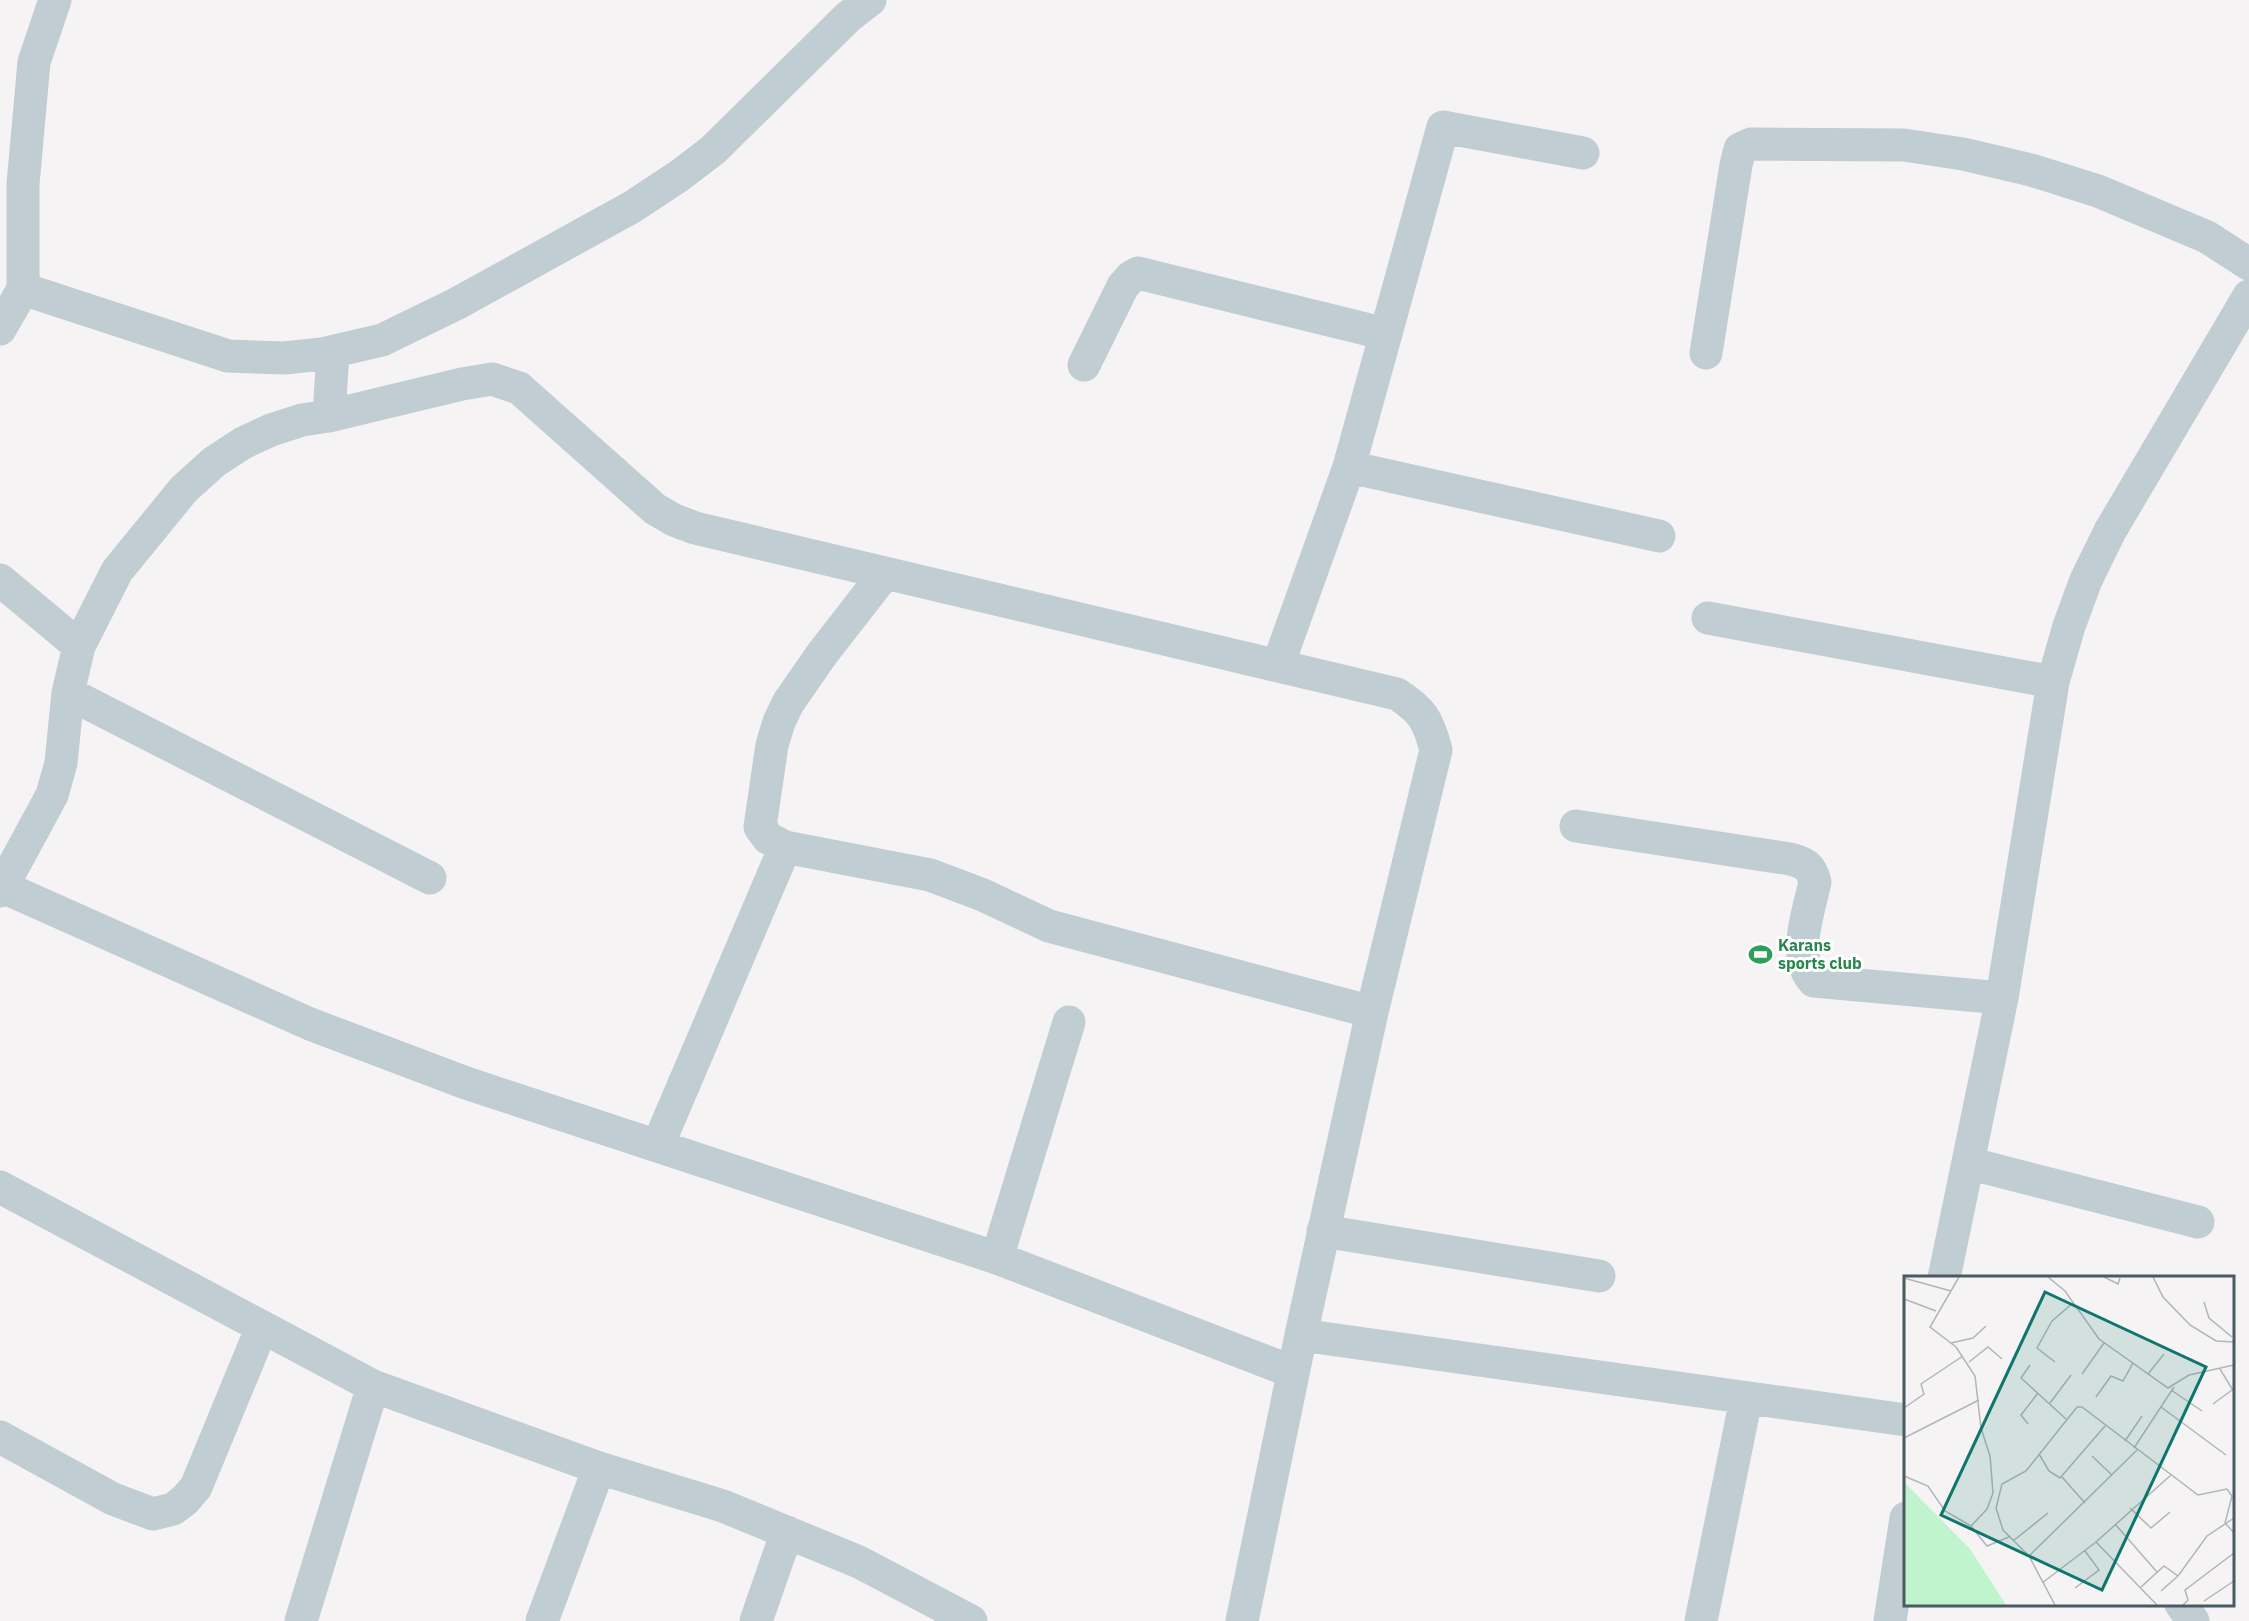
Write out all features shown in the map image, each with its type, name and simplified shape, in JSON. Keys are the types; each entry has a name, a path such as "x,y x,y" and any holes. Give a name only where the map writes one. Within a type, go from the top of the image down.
{"street":[{"path":"0,329 23,289 23,184 34,62 55,0"},
{"path":"23,289 228,356 332,363 456,303 633,207 679,176 713,150 848,17 870,0"},
{"path":"1278,666 1349,467 1443,127 1583,153"},
{"path":"1706,352 1736,165 1740,149 1751,144 1904,145 1964,154 2031,170 2098,190 2207,237 2249,264"},
{"path":"1084,365 1124,286 1131,277 1138,273 1386,334"},
{"path":"1944,1276 2002,998 2053,682 2069,626 2082,589 2110,531 2249,296"},
{"path":"329,413 332,363"},
{"path":"1242,1621 1323,1231 1372,1012 1437,750 1430,726 1415,706 1397,694 695,528 674,520 637,495 519,388 492,379 329,413 271,430 243,443 214,462 183,489 117,571 79,646 68,693 61,762 52,795 2,889 310,1024 466,1083 997,1258 1293,1372"},
{"path":"1349,467 1659,536"},
{"path":"885,573 822,654 788,703 779,722 772,745 760,827 768,838 785,847 930,875 983,895 1049,926 1372,1012"},
{"path":"0,580 79,646"},
{"path":"1708,618 2053,682"},
{"path":"68,693 430,878"},
{"path":"1576,826 1806,863 1812,871 1815,882 1801,953 1807,974 1814,981 2002,998"},
{"path":"658,1145 785,847"},
{"path":"997,1258 1069,1022"},
{"path":"1968,1162 2198,1222"},
{"path":"0,1186 373,1386 599,1468 723,1506 860,1562 971,1621"},
{"path":"1323,1231 1599,1276"},
{"path":"0,1437 113,1499 153,1514 173,1509 196,1487 262,1327"},
{"path":"1301,1335 1904,1420"},
{"path":"301,1621 373,1386"},
{"path":"1701,1621 1746,1399"},
{"path":"542,1621 599,1468"},
{"path":"1890,1621 1904,1525"},
{"path":"756,1621 787,1532"},
{"path":"2182,1606 2193,1621"}],"place":[{"name":"Karans sports club","path":"1760,954"}]}
